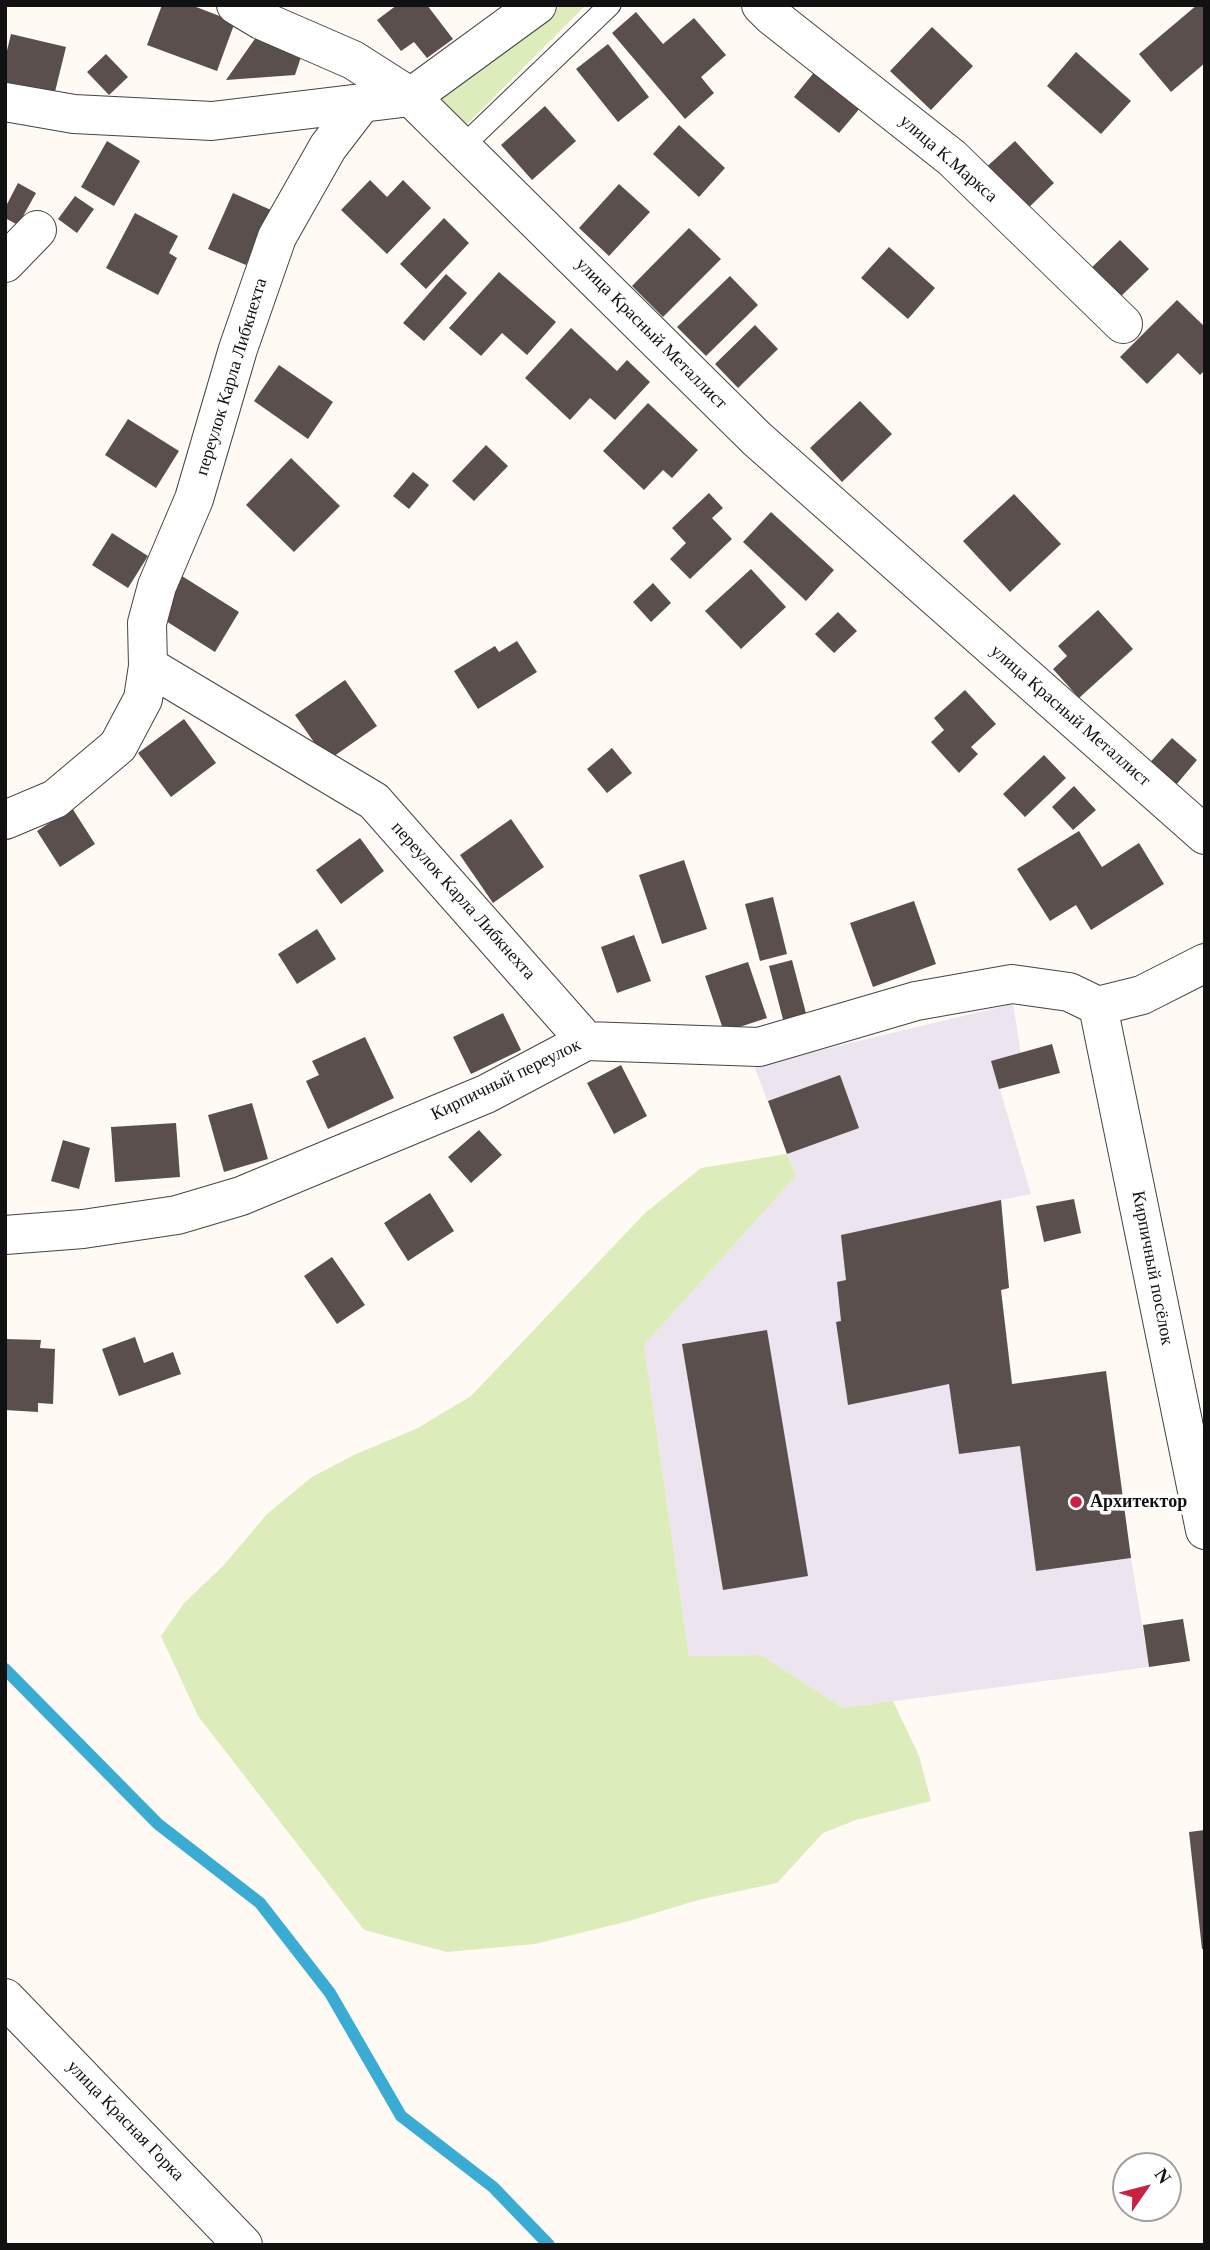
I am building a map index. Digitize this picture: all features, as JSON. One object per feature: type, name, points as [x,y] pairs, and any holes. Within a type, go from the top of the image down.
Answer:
[{"type":"street","name":"улица Красный Металлист","points":[[236,5],[261,20],[353,60],[411,97],[757,439],[1205,835]]},
{"type":"street","points":[[5,102],[74,114],[212,121],[411,97],[537,5]]},
{"type":"street","name":"улица К.Маркса","points":[[761,5],[952,158],[1123,324]]},
{"type":"street","name":"переулок Карла Либкнехта","points":[[5,820],[54,799],[118,746],[143,699],[148,666],[147,623],[157,586],[194,499],[238,349],[277,237],[328,147],[361,104]]},
{"type":"street","points":[[5,263],[37,230]]},
{"type":"street","name":"переулок Карла Либкнехта","points":[[148,666],[374,801],[586,1041]]},
{"type":"street","points":[[1098,1006],[1142,995],[1205,963]]},
{"type":"street","name":"Кирпичный переулок","points":[[5,1235],[83,1229],[177,1215],[242,1196],[486,1094],[586,1041],[759,1047],[916,1001],[1012,984],[1069,992],[1098,1006]]},
{"type":"street","name":"Кирпичный посёлок","points":[[1098,1006],[1205,1530]]},
{"type":"street","name":"улица Красная Горка","points":[[5,1998],[243,2245]]},
{"type":"lane","points":[[462,148],[610,5]]},
{"type":"shaded area","points":[[1013,1004],[1021,1053],[992,1062],[1031,1194],[1001,1200],[1009,1288],[1001,1291],[1036,1570],[1131,1558],[1149,1667],[843,1708],[761,1655],[689,1656],[644,1345],[796,1176],[754,1066]]},
{"type":"green space","points":[[562,5],[586,5],[465,126],[439,99]]},
{"type":"green space","points":[[787,1154],[796,1176],[644,1345],[689,1656],[761,1655],[843,1708],[893,1701],[919,1756],[931,1801],[856,1820],[823,1833],[777,1883],[698,1900],[629,1921],[535,1944],[447,1952],[364,1930],[198,1716],[161,1636],[184,1603],[223,1566],[267,1514],[312,1477],[356,1454],[416,1429],[471,1396],[645,1213],[701,1168]]},
{"type":"building","points":[[162,5],[191,5],[235,22],[217,71],[147,45]]},
{"type":"building","points":[[397,5],[427,5],[453,39],[427,58],[414,42],[401,51],[377,20]]},
{"type":"building","points":[[1197,5],[1205,5],[1205,63],[1171,92],[1139,54]]},
{"type":"building","points":[[636,12],[663,44],[694,18],[726,55],[701,77],[714,93],[685,119],[612,33]]},
{"type":"building","points":[[932,27],[973,66],[931,110],[890,71]]},
{"type":"building","points":[[259,33],[304,48],[295,75],[226,80]]},
{"type":"building","points":[[11,34],[66,47],[53,100],[5,88],[5,59]]},
{"type":"building","points":[[608,44],[649,97],[618,122],[576,69]]},
{"type":"building","points":[[1076,52],[1131,101],[1101,134],[1047,86]]},
{"type":"building","points":[[106,54],[128,77],[109,95],[87,72]]},
{"type":"building","points":[[816,70],[861,107],[839,133],[794,97]]},
{"type":"building","points":[[545,106],[576,141],[532,180],[501,145]]},
{"type":"building","points":[[679,125],[725,168],[699,197],[653,154]]},
{"type":"building","points":[[107,141],[140,161],[114,206],[81,187]]},
{"type":"building","points":[[1015,141],[1054,183],[1022,214],[982,171]]},
{"type":"building","points":[[370,180],[387,197],[403,180],[431,208],[387,254],[341,210]]},
{"type":"building","points":[[18,183],[36,193],[18,225],[5,218],[5,208]]},
{"type":"building","points":[[619,184],[650,212],[609,256],[579,228]]},
{"type":"building","points":[[233,193],[271,210],[246,265],[208,249]]},
{"type":"building","points":[[75,196],[94,209],[77,233],[58,219]]},
{"type":"building","points":[[135,213],[178,236],[169,253],[177,258],[158,295],[106,268]]},
{"type":"building","points":[[444,218],[469,243],[426,289],[400,264]]},
{"type":"building","points":[[689,228],[721,259],[663,317],[632,286]]},
{"type":"building","points":[[1120,240],[1149,269],[1114,303],[1085,274]]},
{"type":"building","points":[[889,247],[935,288],[908,319],[861,278]]},
{"type":"building","points":[[499,272],[556,322],[527,355],[502,333],[481,356],[449,328]]},
{"type":"building","points":[[446,274],[467,293],[424,341],[403,323]]},
{"type":"building","points":[[730,276],[758,305],[706,356],[677,327]]},
{"type":"building","points":[[1177,300],[1205,327],[1205,370],[1200,375],[1178,353],[1147,384],[1120,357]]},
{"type":"building","points":[[755,325],[778,349],[738,388],[715,364]]},
{"type":"building","points":[[571,328],[617,371],[627,360],[650,382],[615,420],[590,398],[570,420],[525,378]]},
{"type":"building","points":[[279,365],[333,402],[308,439],[254,401]]},
{"type":"building","points":[[860,401],[892,434],[842,482],[810,448]]},
{"type":"building","points":[[648,403],[698,450],[672,478],[663,470],[644,490],[603,451]]},
{"type":"building","points":[[128,419],[179,451],[156,488],[105,455]]},
{"type":"building","points":[[486,445],[508,466],[474,501],[452,481]]},
{"type":"building","points":[[291,458],[340,506],[294,552],[246,505]]},
{"type":"building","points":[[413,472],[429,485],[409,509],[393,496]]},
{"type":"building","points":[[709,493],[723,508],[712,518],[732,539],[690,579],[670,559],[686,543],[672,528]]},
{"type":"building","points":[[1014,494],[1061,544],[1010,592],[963,541]]},
{"type":"building","points":[[771,512],[834,570],[806,601],[743,542]]},
{"type":"building","points":[[112,533],[148,556],[128,588],[92,565]]},
{"type":"building","points":[[751,569],[786,607],[741,649],[705,611]]},
{"type":"building","points":[[182,576],[239,612],[215,652],[158,616]]},
{"type":"building","points":[[653,583],[671,603],[651,622],[633,602]]},
{"type":"building","points":[[1098,610],[1133,649],[1079,698],[1053,669],[1067,656],[1058,646]]},
{"type":"building","points":[[838,612],[857,631],[834,653],[815,634]]},
{"type":"building","points":[[517,641],[537,672],[478,709],[454,671],[495,646],[499,652]]},
{"type":"building","points":[[345,680],[377,726],[327,761],[295,715]]},
{"type":"building","points":[[965,690],[996,724],[971,747],[978,754],[959,773],[931,742],[944,730],[934,718]]},
{"type":"building","points":[[184,719],[216,763],[171,797],[138,753]]},
{"type":"building","points":[[1172,738],[1197,760],[1171,791],[1145,768]]},
{"type":"building","points":[[612,748],[632,773],[607,793],[587,769]]},
{"type":"building","points":[[1044,755],[1066,778],[1025,817],[1003,794]]},
{"type":"building","points":[[1074,786],[1096,810],[1073,830],[1052,807]]},
{"type":"building","points":[[72,808],[95,844],[60,867],[37,831]]},
{"type":"building","points":[[511,819],[544,867],[493,903],[460,855]]},
{"type":"building","points":[[1079,831],[1102,867],[1139,843],[1164,884],[1091,930],[1076,905],[1050,921],[1017,869]]},
{"type":"building","points":[[360,838],[384,871],[341,904],[316,870]]},
{"type":"building","points":[[684,860],[707,929],[662,944],[639,875]]},
{"type":"building","points":[[773,897],[787,954],[760,961],[745,904]]},
{"type":"building","points":[[914,901],[936,964],[873,987],[850,923]]},
{"type":"building","points":[[317,929],[336,959],[297,984],[278,954]]},
{"type":"building","points":[[634,935],[651,981],[617,993],[601,947]]},
{"type":"building","points":[[792,960],[808,1021],[785,1027],[769,966]]},
{"type":"building","points":[[748,962],[767,1018],[724,1032],[705,976]]},
{"type":"building","points":[[503,1013],[521,1050],[471,1074],[453,1037]]},
{"type":"building","points":[[365,1037],[394,1098],[328,1129],[306,1081],[319,1075],[312,1061]]},
{"type":"building","points":[[1052,1044],[1060,1073],[999,1089],[991,1061]]},
{"type":"building","points":[[621,1065],[647,1116],[614,1134],[587,1083]]},
{"type":"building","points":[[840,1075],[859,1128],[787,1154],[768,1101]]},
{"type":"building","points":[[252,1103],[268,1159],[224,1172],[208,1115]]},
{"type":"building","points":[[176,1123],[180,1177],[115,1182],[111,1127]]},
{"type":"building","points":[[479,1130],[502,1155],[471,1183],[448,1157]]},
{"type":"building","points":[[63,1140],[90,1148],[79,1189],[51,1181]]},
{"type":"building","points":[[430,1193],[454,1231],[408,1261],[384,1223]]},
{"type":"building","points":[[1074,1199],[1081,1233],[1044,1242],[1036,1206]]},
{"type":"building","points":[[1001,1200],[1009,1288],[1001,1290],[1012,1384],[1106,1371],[1131,1558],[1036,1571],[1020,1446],[959,1454],[949,1384],[848,1405],[836,1322],[841,1321],[837,1282],[846,1280],[841,1235]]},
{"type":"building","points":[[332,1257],[365,1305],[337,1324],[304,1276]]},
{"type":"building","points":[[767,1330],[808,1576],[723,1590],[682,1344]]},
{"type":"building","points":[[135,1337],[144,1363],[173,1352],[181,1374],[119,1396],[102,1349]]},
{"type":"building","points":[[5,1339],[41,1340],[40,1348],[55,1349],[53,1404],[38,1403],[38,1412],[5,1410]]},
{"type":"building","points":[[1183,1619],[1190,1661],[1149,1667],[1143,1625]]},
{"type":"building","points":[[1205,1830],[1205,1949],[1202,1949],[1189,1832]]},
{"type":"waterway","points":[[5,1669],[158,1824],[260,1903],[330,1993],[401,2116],[493,2187],[549,2245]]},
{"type":"place","name":"Архитектор","points":[[1076,1502]]}]
